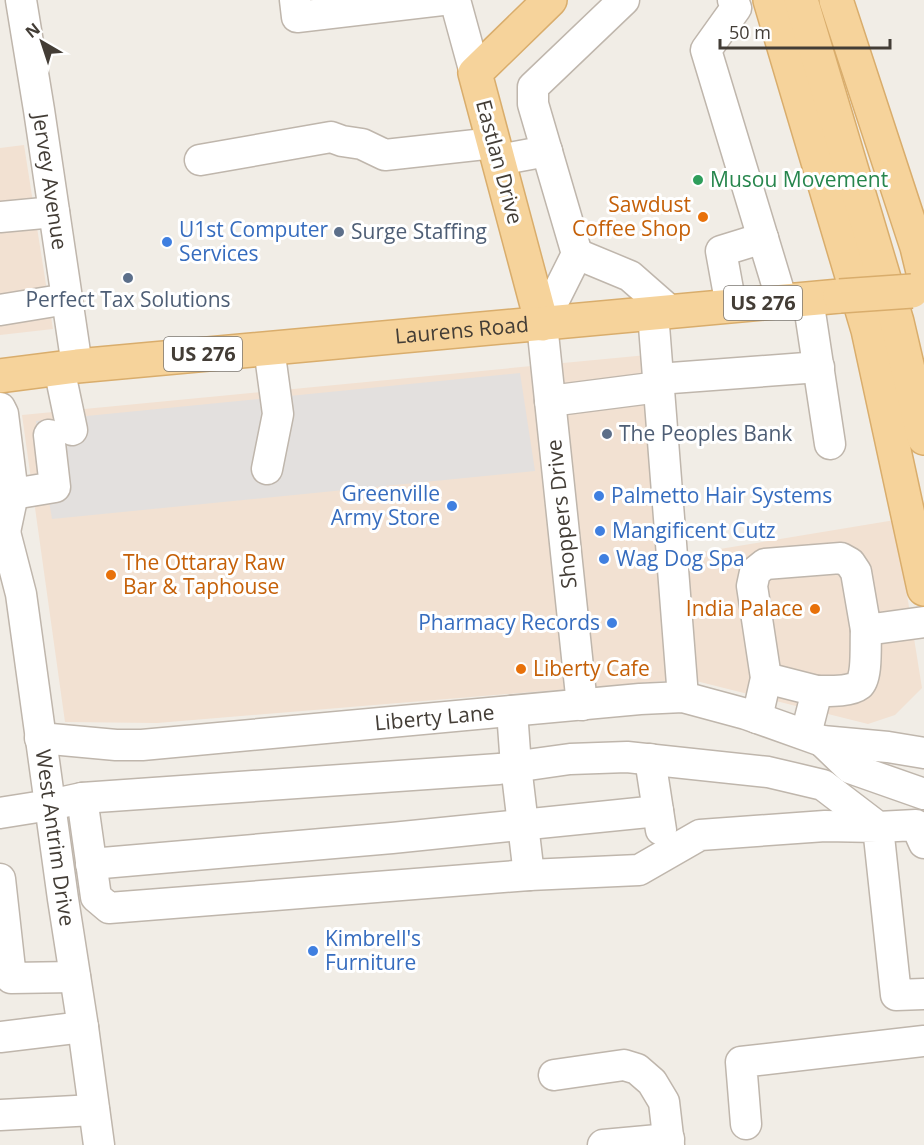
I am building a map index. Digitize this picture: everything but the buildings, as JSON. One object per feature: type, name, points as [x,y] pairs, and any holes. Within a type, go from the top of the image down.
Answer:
[{"type":"main road","points":[[475,73],[549,0]]},
{"type":"main road","points":[[770,0],[882,326],[924,438]]},
{"type":"main road","points":[[801,0],[882,326],[924,589]]},
{"type":"main road","points":[[836,0],[917,247],[920,286]]},
{"type":"main road","name":"Eastlan Drive","points":[[475,73],[542,324]]},
{"type":"main road","name":"Laurens Road","points":[[0,376],[68,367],[810,299],[920,286]]},
{"type":"street","name":"Jervey Avenue","points":[[6,514],[55,487],[68,367],[67,298],[21,0]]},
{"type":"street","points":[[295,0],[297,17],[381,3],[442,0]]},
{"type":"street","name":"Eastlan Drive","points":[[455,0],[475,73]]},
{"type":"street","points":[[542,324],[577,254],[533,104],[533,87],[624,0]]},
{"type":"street","points":[[733,0],[736,9],[706,50],[763,238],[810,299],[830,444]]},
{"type":"street","points":[[200,160],[331,137],[362,144],[385,155],[547,151]]},
{"type":"street","points":[[0,217],[54,212]]},
{"type":"street","points":[[731,306],[721,251],[763,238]]},
{"type":"street","points":[[577,254],[630,276],[662,312],[658,383],[683,697]]},
{"type":"street","points":[[0,310],[67,298]]},
{"type":"street","name":"Shoppers Drive","points":[[542,324],[582,705]]},
{"type":"street","points":[[267,469],[278,414],[269,348]]},
{"type":"street","points":[[550,401],[658,383],[819,367]]},
{"type":"street","name":"West Antrim Drive","points":[[0,408],[3,414],[6,514],[21,594],[99,1145]]},
{"type":"street","points":[[757,718],[766,678],[752,586],[755,572],[765,564],[841,558],[850,563],[856,572],[866,630],[864,676],[859,685],[846,690],[817,691],[766,678]]},
{"type":"street","points":[[866,630],[924,622]]},
{"type":"street","points":[[814,738],[817,691]]},
{"type":"street","name":"Liberty Lane","points":[[40,738],[142,745],[640,699],[683,697],[757,718],[814,738],[924,753]]},
{"type":"street","points":[[512,711],[529,875]]},
{"type":"street","name":"Liberty Lane","points":[[814,738],[850,768],[924,794]]},
{"type":"street","points":[[0,813],[82,798],[487,770],[570,759],[627,757],[768,772],[823,785],[878,827],[896,995],[924,994]]},
{"type":"street","points":[[650,759],[665,855]]},
{"type":"street","points":[[82,798],[96,897],[109,908],[529,875],[639,870],[700,835],[825,826],[916,825],[924,843]]},
{"type":"street","points":[[92,864],[658,811]]},
{"type":"street","points":[[0,879],[11,978],[75,976]]},
{"type":"street","points":[[63,899],[96,897]]},
{"type":"street","points":[[0,1037],[83,1027]]},
{"type":"street","points":[[746,1124],[741,1062],[924,1041]]},
{"type":"street","points":[[554,1075],[624,1065],[636,1069],[652,1082],[664,1102],[669,1142],[603,1145]]},
{"type":"street","points":[[0,1115],[94,1110]]},
{"type":"shaded area","points":[[24,145],[53,329],[0,335],[0,148]]},
{"type":"shaded area","points":[[647,355],[671,557],[895,520],[922,688],[895,715],[868,724],[688,679],[157,723],[65,722],[22,415]]},
{"type":"shaded area","points":[[520,373],[535,471],[52,519],[36,421]]},
{"type":"place","name":"Musou Movement","points":[[698,180]]},
{"type":"place","name":"Sawdust Coffee Shop","points":[[703,217]]},
{"type":"place","name":"Surge Staffing","points":[[339,232]]},
{"type":"place","name":"U1st Computer Services","points":[[167,242]]},
{"type":"place","name":"Perfect Tax Solutions","points":[[128,278]]},
{"type":"place","name":"The Peoples Bank","points":[[607,434]]},
{"type":"place","name":"Palmetto Hair Systems","points":[[599,496]]},
{"type":"place","name":"Greenville Army Store","points":[[452,506]]},
{"type":"place","name":"Mangificent Cutz","points":[[600,531]]},
{"type":"place","name":"Wag Dog Spa","points":[[604,559]]},
{"type":"place","name":"The Ottaray Raw Bar & Taphouse","points":[[111,575]]},
{"type":"place","name":"India Palace","points":[[815,609]]},
{"type":"place","name":"Pharmacy Records","points":[[612,623]]},
{"type":"place","name":"Liberty Cafe","points":[[521,669]]},
{"type":"place","name":"Kimbrell's Furniture","points":[[313,951]]}]
